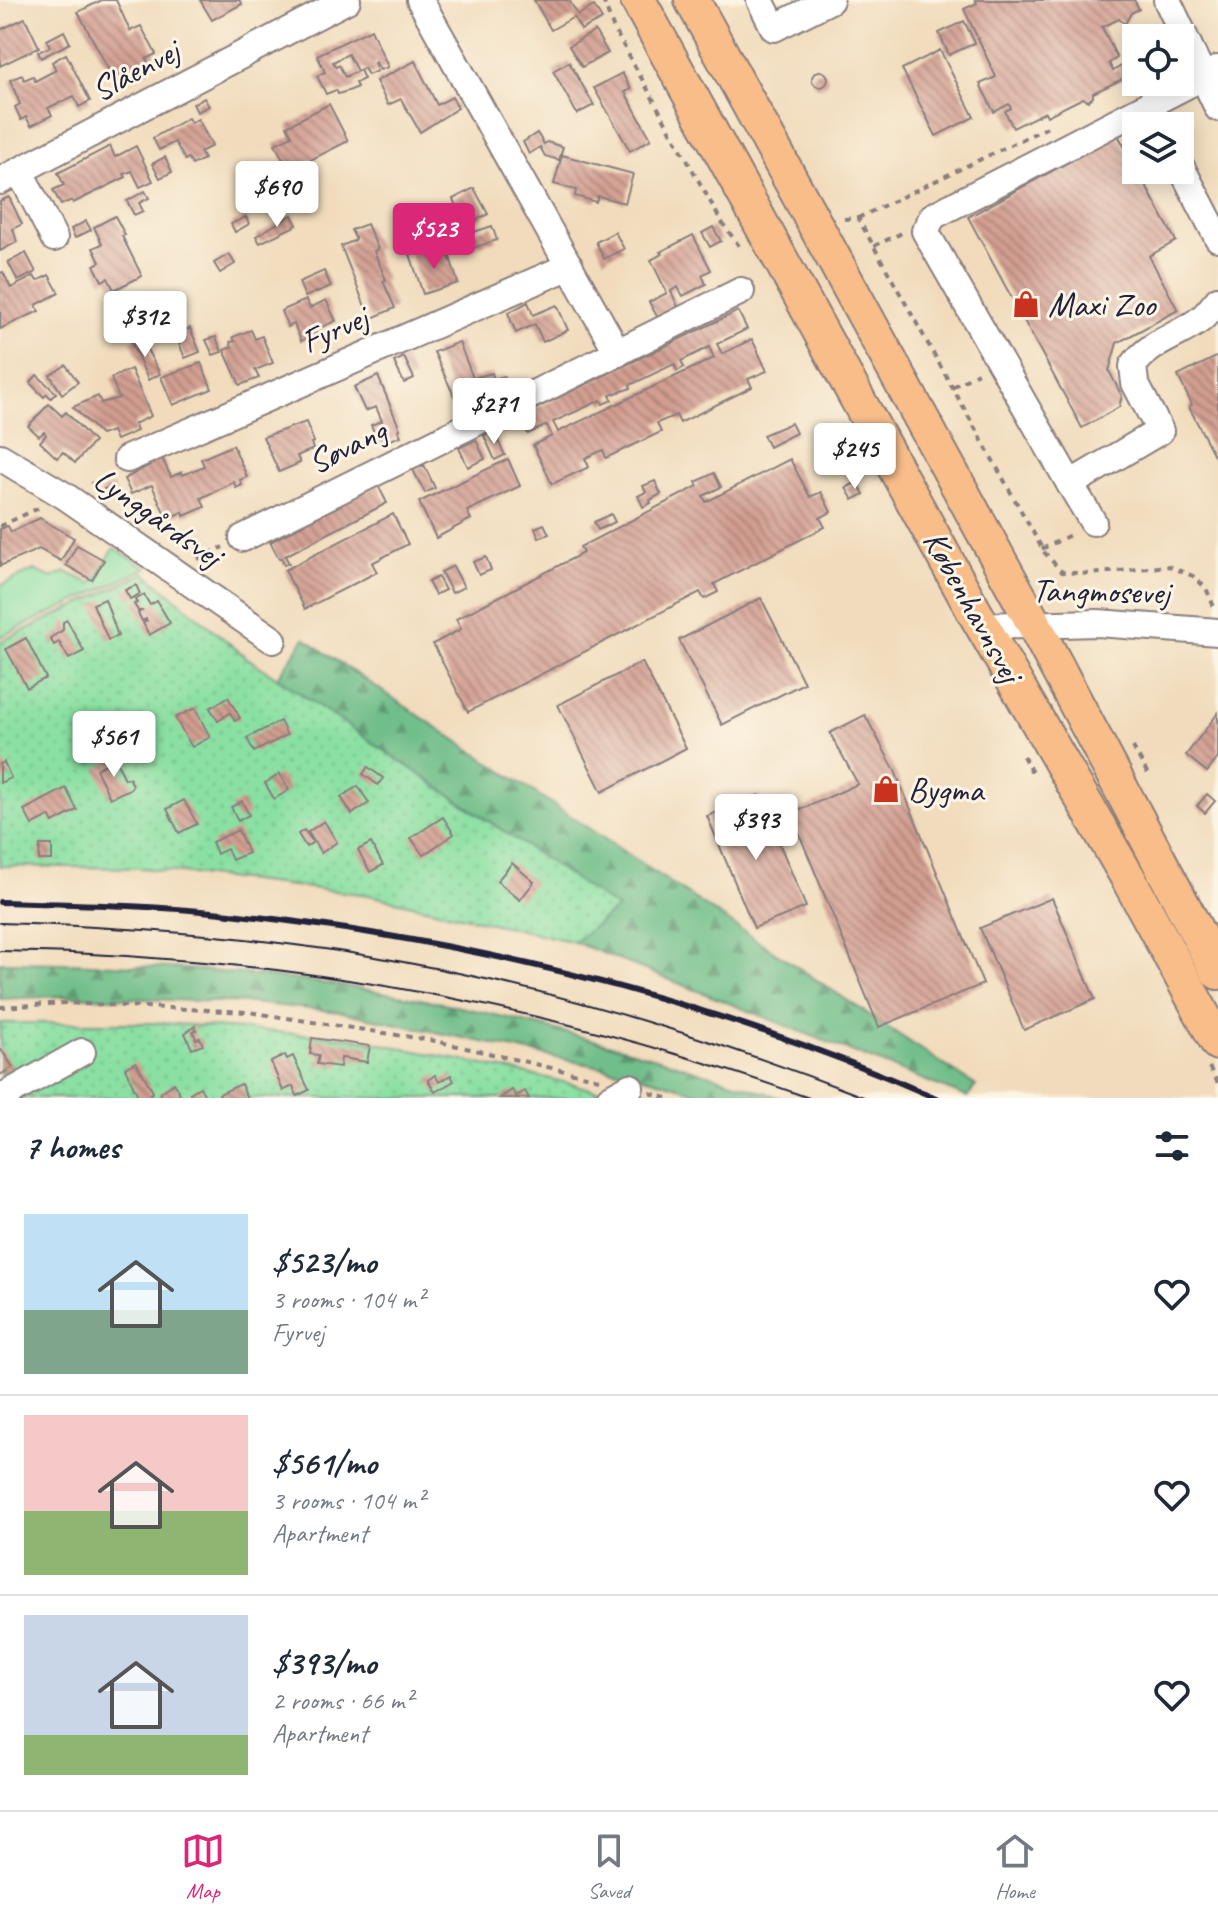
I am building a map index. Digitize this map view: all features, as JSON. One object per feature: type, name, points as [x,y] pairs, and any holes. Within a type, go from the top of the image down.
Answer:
[{"type":"main road","name":"Københavnsvej","points":[[638,0],[983,626],[1218,1043]]},
{"type":"main road","name":"Københavnsvej","points":[[692,0],[1034,624],[1218,972]]},
{"type":"street","name":"Slåenvej","points":[[10,176],[347,0]]},
{"type":"street","points":[[420,0],[618,353]]},
{"type":"street","points":[[760,0],[774,28],[830,0]]},
{"type":"street","points":[[1167,0],[1210,72],[1218,108]]},
{"type":"street","points":[[1158,112],[1210,72]]},
{"type":"street","points":[[1093,522],[925,231],[933,216],[1122,130]]},
{"type":"street","points":[[10,176],[54,238]]},
{"type":"street","points":[[1190,184],[1218,238]]},
{"type":"street","name":"Fyrvej","points":[[127,459],[570,266]]},
{"type":"street","name":"Søvang","points":[[243,538],[741,291]]},
{"type":"street","points":[[1070,484],[1160,431],[1135,383],[1133,366],[1141,354],[1155,344],[1201,319],[1218,300]]},
{"type":"street","name":"Lynggårdsvej","points":[[0,457],[65,496],[273,640]]},
{"type":"street","name":"Tangmosevej","points":[[983,626],[1098,623],[1218,632]]},
{"type":"street","points":[[0,1098],[82,1052]]},
{"type":"path","points":[[838,220],[858,218],[1057,123]]},
{"type":"path","points":[[858,218],[1042,549],[1062,572],[1090,574],[1168,566],[1193,576],[1206,588],[1218,616]]},
{"type":"path","points":[[953,387],[998,362]]},
{"type":"path","points":[[0,526],[117,472],[127,459]]},
{"type":"path","points":[[1042,549],[1093,522]]},
{"type":"path","points":[[173,572],[243,538]]},
{"type":"path","points":[[0,1007],[66,1003],[248,1012],[436,1041],[620,1092],[667,1098]]},
{"type":"green space","points":[[114,548],[147,568],[0,637],[0,586],[34,570],[52,578],[66,572],[92,584]]},
{"type":"green space","points":[[145,573],[246,657],[617,908],[574,942],[369,895],[140,868],[0,866],[0,642]]},
{"type":"green space","points":[[305,638],[976,1086],[967,1097],[574,942],[617,908],[277,678]]},
{"type":"green space","points":[[0,962],[222,972],[387,993],[484,1012],[570,1034],[781,1098],[716,1098],[638,1075],[341,1012],[251,1003],[65,996],[0,999]]},
{"type":"green space","points":[[0,1023],[164,1023],[353,1038],[551,1079],[626,1098],[0,1098]]},
{"type":"building","points":[[102,0],[116,0],[130,31],[141,26],[156,54],[146,59],[151,69],[118,87],[78,12]]},
{"type":"building","points":[[200,0],[239,0],[242,4],[212,20]]},
{"type":"building","points":[[534,0],[569,0],[578,15],[594,6],[602,19],[581,30],[574,17],[551,30]]},
{"type":"building","points":[[975,0],[1134,0],[1139,9],[1131,13],[1125,24],[1119,19],[1102,27],[1117,58],[1109,63],[1113,71],[1122,66],[1122,79],[1093,93],[1088,101],[1083,98],[1013,128],[1005,111],[1011,108],[1009,104],[994,112],[980,84],[996,77],[964,9],[977,3]]},
{"type":"building","points":[[25,18],[39,47],[0,66],[0,30]]},
{"type":"building","points":[[964,21],[975,43],[949,55],[939,33]]},
{"type":"building","points":[[371,29],[388,67],[380,70],[376,62],[377,71],[368,75],[364,68],[357,71],[348,54],[333,62],[336,67],[339,65],[345,77],[360,70],[364,79],[355,83],[357,87],[351,90],[326,94],[317,76],[325,72],[317,55]]},
{"type":"building","points":[[64,31],[70,43],[41,58],[38,52],[50,47],[47,40]]},
{"type":"building","points":[[595,31],[608,53],[582,67],[569,46]]},
{"type":"building","points":[[940,50],[974,117],[936,136],[902,69]]},
{"type":"building","points":[[66,54],[90,101],[79,107],[74,96],[48,108],[52,115],[31,126],[26,117],[21,120],[15,107],[20,104],[10,80],[22,75],[24,80],[33,76],[35,81],[56,70],[52,62]]},
{"type":"building","points":[[415,61],[437,105],[452,97],[458,108],[420,132],[401,99],[388,105],[376,81]]},
{"type":"building","points":[[569,62],[594,105],[577,114],[553,71]]},
{"type":"building","points":[[817,71],[823,71],[828,79],[826,85],[817,87],[812,82],[812,76]]},
{"type":"building","points":[[622,73],[631,89],[625,92],[651,139],[630,151],[594,88]]},
{"type":"building","points":[[204,98],[209,106],[197,112],[193,104]]},
{"type":"building","points":[[329,104],[348,141],[289,171],[275,144],[292,136],[287,126]]},
{"type":"building","points":[[188,118],[191,123],[198,119],[212,146],[200,152],[204,159],[192,165],[188,158],[185,160],[175,142],[159,150],[153,138]]},
{"type":"building","points":[[537,133],[544,144],[547,142],[563,147],[559,160],[545,156],[540,147],[529,154],[523,142]]},
{"type":"building","points":[[1118,135],[1122,142],[1122,184],[1145,184],[1176,241],[1149,256],[1178,310],[1117,343],[1109,371],[1122,396],[1119,407],[1082,428],[968,217]]},
{"type":"building","points":[[110,146],[115,157],[136,146],[153,181],[140,187],[132,171],[124,174],[126,177],[73,203],[72,200],[61,205],[53,190],[64,185],[58,173]]},
{"type":"building","points":[[562,155],[633,174],[625,203],[598,196],[596,202],[575,196],[576,190],[554,184]]},
{"type":"building","points":[[165,157],[172,172],[160,178],[152,164]]},
{"type":"building","points":[[246,170],[257,189],[248,193],[238,175]]},
{"type":"building","points":[[474,188],[488,214],[465,226],[453,199]]},
{"type":"building","points":[[145,191],[149,198],[139,203],[143,211],[134,215],[127,201]]},
{"type":"building","points":[[298,194],[302,201],[289,208],[286,201]]},
{"type":"building","points":[[9,197],[22,224],[13,229],[17,242],[0,251],[0,201]]},
{"type":"building","points":[[292,215],[297,225],[260,243],[256,236]]},
{"type":"building","points":[[115,216],[142,276],[114,290],[108,278],[102,281],[94,265],[100,262],[93,248],[102,244],[94,227]]},
{"type":"building","points":[[246,217],[249,224],[235,232],[231,224]]},
{"type":"building","points":[[86,221],[91,230],[75,238],[71,229]]},
{"type":"building","points":[[367,224],[378,249],[374,251],[386,280],[383,281],[395,308],[370,319],[341,246],[356,240],[351,230]]},
{"type":"building","points":[[492,226],[497,240],[467,250],[462,236]]},
{"type":"building","points":[[713,227],[721,241],[710,247],[702,233]]},
{"type":"building","points":[[615,232],[624,249],[604,259],[596,242]]},
{"type":"building","points":[[693,235],[711,270],[702,275],[706,284],[683,296],[678,287],[671,291],[679,309],[659,320],[649,302],[667,293],[651,260]]},
{"type":"building","points":[[427,249],[429,257],[448,251],[458,283],[423,294],[410,254]]},
{"type":"building","points":[[26,253],[36,272],[18,281],[8,262]]},
{"type":"building","points":[[229,254],[235,264],[220,273],[214,263]]},
{"type":"building","points":[[324,271],[331,286],[305,297],[299,282]]},
{"type":"building","points":[[3,272],[11,288],[34,276],[37,281],[49,275],[59,293],[36,305],[39,311],[0,329],[0,273]]},
{"type":"building","points":[[306,300],[310,308],[326,300],[336,321],[301,341],[294,324],[288,327],[281,311]]},
{"type":"building","points":[[528,302],[533,315],[557,305],[568,330],[543,342],[535,324],[516,333],[508,313]]},
{"type":"building","points":[[738,311],[747,329],[717,344],[722,354],[752,339],[767,371],[748,379],[752,387],[680,423],[676,415],[657,423],[661,432],[606,458],[603,450],[585,458],[589,467],[552,484],[533,445],[552,436],[547,425],[528,434],[520,416]],"holes":[[[709,347],[714,358],[558,432],[553,422],[601,400],[603,404],[612,400],[610,395],[631,388],[630,385],[674,364],[677,371],[684,367],[681,361]]]},
{"type":"building","points":[[190,328],[200,352],[185,358],[175,334]]},
{"type":"building","points":[[251,330],[255,339],[262,336],[273,363],[255,370],[259,378],[240,385],[224,350],[232,347],[230,342],[235,341],[233,337]]},
{"type":"building","points":[[140,336],[160,374],[148,380],[131,341]]},
{"type":"building","points":[[216,337],[222,352],[213,355],[206,340]]},
{"type":"building","points":[[459,342],[473,378],[492,373],[494,380],[504,376],[511,390],[478,404],[468,387],[465,389],[471,402],[459,407],[434,352]]},
{"type":"building","points":[[1218,356],[1218,463],[1189,407],[1192,405],[1178,376]]},
{"type":"building","points":[[404,357],[414,378],[404,383],[394,362]]},
{"type":"building","points":[[201,363],[212,389],[173,405],[161,377]]},
{"type":"building","points":[[66,365],[78,382],[62,394],[50,375]]},
{"type":"building","points":[[131,369],[151,416],[134,424],[137,431],[116,440],[112,431],[101,435],[73,407],[98,396],[101,403],[119,398],[111,378]]},
{"type":"building","points":[[37,375],[56,393],[51,398],[47,394],[44,397],[30,383]]},
{"type":"building","points":[[378,376],[400,429],[401,436],[388,441],[386,435],[377,439],[371,425],[382,421],[376,407],[365,411],[354,387]]},
{"type":"building","points":[[49,404],[62,416],[66,412],[94,442],[75,463],[63,452],[57,458],[40,442],[46,435],[44,432],[39,436],[28,426]]},
{"type":"building","points":[[306,422],[314,442],[311,443],[313,449],[297,456],[300,463],[279,472],[263,437]]},
{"type":"building","points":[[791,423],[796,433],[769,447],[763,435]]},
{"type":"building","points":[[493,431],[505,455],[495,460],[484,436]]},
{"type":"building","points":[[476,440],[485,459],[468,467],[459,448]]},
{"type":"building","points":[[233,445],[247,477],[240,480],[242,485],[236,488],[234,482],[201,498],[205,507],[184,516],[183,512],[167,519],[152,485],[131,494],[124,479],[162,458],[171,477],[182,472],[183,475],[204,466],[201,459]]},
{"type":"building","points":[[508,459],[520,486],[467,511],[471,519],[436,538],[419,502]]},
{"type":"building","points":[[790,459],[810,497],[821,492],[831,512],[820,518],[825,527],[714,584],[718,592],[704,599],[700,592],[468,712],[433,644],[461,629],[456,619],[583,553],[580,547],[698,486],[696,482],[714,473],[721,487],[703,496],[706,502]]},
{"type":"building","points":[[424,465],[435,488],[425,493],[413,470]]},
{"type":"building","points":[[655,481],[661,494],[643,507],[638,496],[646,492],[643,486]]},
{"type":"building","points":[[857,482],[864,494],[853,500],[846,488]]},
{"type":"building","points":[[113,485],[117,495],[105,501],[100,491]]},
{"type":"building","points":[[378,485],[387,503],[285,556],[289,563],[284,565],[279,559],[270,542]]},
{"type":"building","points":[[393,514],[408,544],[372,563],[377,572],[305,609],[285,570]]},
{"type":"building","points":[[611,514],[615,522],[598,530],[594,522]]},
{"type":"building","points":[[40,518],[74,538],[61,561],[39,549],[0,566],[0,529],[8,526],[11,532]]},
{"type":"building","points":[[544,524],[549,534],[539,538],[535,528]]},
{"type":"building","points":[[77,545],[104,560],[92,580],[66,565]]},
{"type":"building","points":[[486,557],[491,570],[479,575],[473,562]]},
{"type":"building","points":[[453,566],[464,587],[452,593],[441,572]]},
{"type":"building","points":[[438,577],[445,590],[435,595],[428,582]]},
{"type":"building","points":[[136,585],[140,594],[130,599],[125,590]]},
{"type":"building","points":[[144,595],[150,605],[157,601],[170,623],[149,635],[143,623],[147,621],[142,621],[138,613],[141,611],[134,604]]},
{"type":"building","points":[[761,598],[804,683],[722,725],[679,640]]},
{"type":"building","points":[[105,599],[118,636],[108,640],[93,604]]},
{"type":"building","points":[[67,620],[84,651],[69,659],[59,642],[54,645],[50,638],[63,630],[63,622]]},
{"type":"building","points":[[26,638],[46,678],[27,688],[6,649]]},
{"type":"building","points":[[642,662],[686,748],[602,792],[558,705]]},
{"type":"building","points":[[228,697],[240,718],[235,721],[230,713],[218,721],[210,708]]},
{"type":"building","points":[[195,708],[210,737],[192,747],[175,718]]},
{"type":"building","points":[[1218,713],[1218,758],[1207,772],[1186,755]]},
{"type":"building","points":[[865,715],[895,771],[983,984],[879,1027],[791,814],[858,784],[830,733]]},
{"type":"building","points":[[280,721],[287,735],[254,752],[247,738]]},
{"type":"building","points":[[140,734],[146,746],[129,755],[123,743]]},
{"type":"building","points":[[115,759],[125,779],[129,778],[133,785],[110,798],[96,769]]},
{"type":"building","points":[[4,762],[11,778],[0,783],[0,764]]},
{"type":"building","points":[[368,767],[383,778],[378,785],[363,774]]},
{"type":"building","points":[[280,774],[289,790],[274,799],[265,783]]},
{"type":"building","points":[[358,786],[369,803],[352,814],[341,797]]},
{"type":"building","points":[[66,788],[77,810],[53,823],[49,816],[32,825],[24,810]]},
{"type":"building","points":[[1207,794],[1215,801],[1205,813],[1197,806]]},
{"type":"building","points":[[759,795],[806,907],[754,928],[707,816]]},
{"type":"building","points":[[184,800],[197,824],[179,833],[167,809]]},
{"type":"building","points":[[242,801],[249,815],[238,821],[231,807]]},
{"type":"building","points":[[443,817],[454,834],[423,855],[411,838]]},
{"type":"building","points":[[324,821],[337,842],[321,853],[308,832]]},
{"type":"building","points":[[238,830],[248,853],[232,860],[227,849],[217,854],[212,842]]},
{"type":"building","points":[[304,830],[313,842],[306,847],[298,834]]},
{"type":"building","points":[[371,843],[383,865],[370,872],[358,850]]},
{"type":"building","points":[[40,845],[52,845],[52,860],[39,860]]},
{"type":"building","points":[[512,863],[534,882],[520,900],[497,881]]},
{"type":"building","points":[[1052,898],[1095,999],[1024,1030],[980,928]]},
{"type":"building","points":[[195,1026],[196,1039],[200,1038],[203,1045],[192,1049],[185,1033]]},
{"type":"building","points":[[312,1038],[370,1046],[367,1062],[341,1058],[340,1067],[317,1064],[319,1055],[310,1054]]},
{"type":"building","points":[[0,1048],[13,1067],[0,1075]]},
{"type":"building","points":[[285,1055],[287,1059],[293,1056],[309,1090],[297,1096],[293,1086],[283,1091],[271,1062]]},
{"type":"building","points":[[136,1062],[153,1092],[150,1094],[153,1098],[139,1098],[125,1068]]},
{"type":"building","points":[[435,1075],[439,1082],[451,1075],[454,1081],[435,1092],[428,1080]]},
{"type":"building","points":[[174,1083],[182,1098],[163,1098],[160,1093]]},
{"type":"building","points":[[241,1084],[247,1098],[221,1098],[219,1094]]},
{"type":"building","points":[[200,1087],[206,1098],[192,1098],[190,1093]]},
{"type":"building","points":[[512,1090],[516,1096],[525,1091],[529,1098],[500,1098]]},
{"type":"tram line","points":[[0,923],[221,936],[441,969],[514,985],[656,1025],[727,1047],[866,1098]]},
{"type":"tram line","points":[[0,951],[208,962],[411,990],[611,1036],[809,1098]]},
{"type":"railway","points":[[0,902],[144,907],[230,914],[321,925],[501,958],[678,1004],[851,1063],[936,1098]]},
{"type":"place","name":"Maxi Zoo","points":[[1026,304]]},
{"type":"place","name":"Bygma","points":[[886,789]]}]
